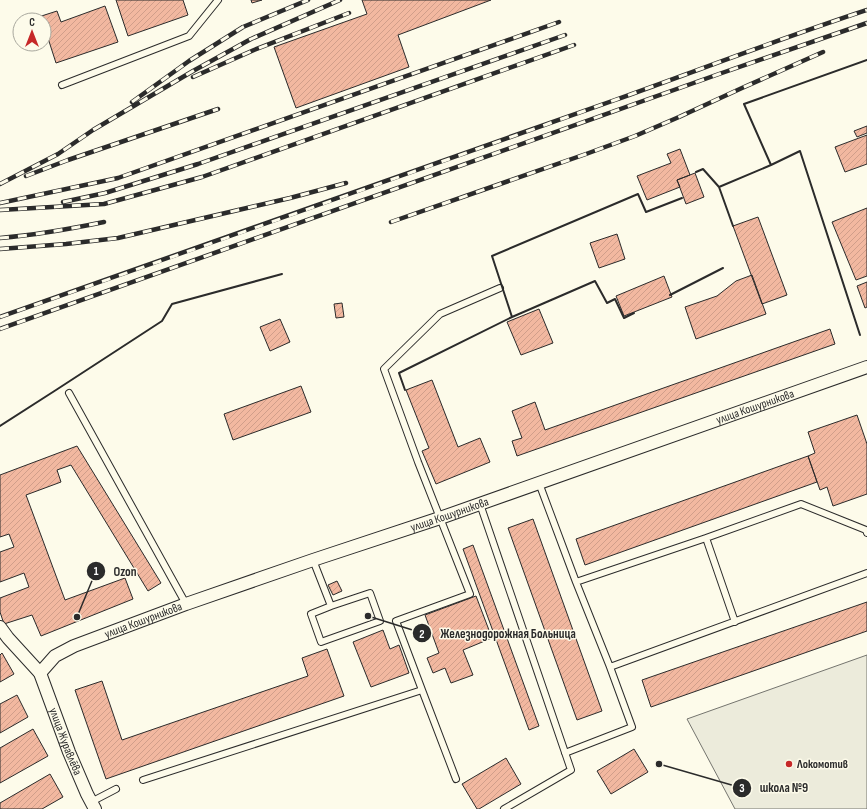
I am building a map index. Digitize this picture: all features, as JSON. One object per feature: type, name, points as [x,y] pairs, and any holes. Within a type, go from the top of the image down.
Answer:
[{"type":"street","name":"улица Кошурникова","points":[[40,673],[54,656],[74,646],[186,604],[538,484],[867,367]]},
{"type":"street","points":[[0,627],[40,673]]},
{"type":"street","name":"улица Журавлёва","points":[[40,673],[69,752],[93,806]]},
{"type":"lane","points":[[62,85],[189,36],[218,0]]},
{"type":"lane","points":[[456,778],[396,621],[470,594],[418,462],[384,369],[440,314],[500,288]]},
{"type":"lane","points":[[69,394],[186,604]]},
{"type":"lane","points":[[538,484],[632,727],[566,753]]},
{"type":"lane","points":[[480,504],[571,770],[504,809]]},
{"type":"lane","points":[[576,582],[801,504],[866,530],[867,533]]},
{"type":"lane","points":[[706,538],[735,622]]},
{"type":"lane","points":[[314,560],[331,606]]},
{"type":"lane","points":[[610,667],[867,573]]},
{"type":"lane","points":[[370,593],[380,621],[321,642],[311,614],[331,606],[370,593]]},
{"type":"lane","points":[[143,780],[422,690]]},
{"type":"lane","points":[[93,806],[116,789]]},
{"type":"shaded area","name":"Локомотив","points":[[867,655],[867,809],[735,809],[687,719]]},
{"type":"building","points":[[116,0],[183,0],[188,15],[128,36]]},
{"type":"building","points":[[251,0],[262,0],[252,3]]},
{"type":"building","points":[[362,0],[491,0],[398,35],[409,67],[296,108],[274,47],[367,14]]},
{"type":"building","points":[[105,6],[118,42],[56,63],[52,51],[52,13],[57,11],[61,22]]},
{"type":"building","points":[[867,126],[867,133],[857,137],[854,131]]},
{"type":"building","points":[[867,135],[867,164],[845,172],[835,147]]},
{"type":"building","points":[[680,149],[690,175],[677,180],[680,187],[647,200],[637,176],[671,163],[667,154]]},
{"type":"building","points":[[695,173],[704,197],[686,204],[677,180]]},
{"type":"building","points":[[867,208],[867,276],[856,280],[832,222]]},
{"type":"building","points":[[758,217],[787,295],[762,304],[733,226]]},
{"type":"building","points":[[617,234],[625,259],[599,268],[590,243]]},
{"type":"building","points":[[752,275],[766,314],[696,339],[685,307],[717,296],[736,281]]},
{"type":"building","points":[[664,276],[672,297],[624,316],[616,296]]},
{"type":"building","points":[[867,282],[867,307],[865,308],[857,286]]},
{"type":"building","points":[[342,303],[344,317],[336,318],[334,304]]},
{"type":"building","points":[[539,309],[553,343],[521,355],[507,322]]},
{"type":"building","points":[[280,319],[290,342],[270,351],[260,327]]},
{"type":"building","points":[[830,329],[835,344],[517,456],[512,441],[522,438],[512,411],[535,402],[545,430]]},
{"type":"building","points":[[432,380],[458,447],[480,438],[490,462],[436,484],[422,451],[429,448],[406,390]]},
{"type":"building","points":[[301,386],[311,412],[233,440],[224,414]]},
{"type":"building","points":[[857,415],[867,444],[867,494],[833,506],[827,487],[820,490],[808,456],[815,453],[808,432]]},
{"type":"building","points":[[77,446],[161,583],[148,591],[71,465],[57,470],[61,482],[26,495],[65,600],[125,578],[133,599],[41,636],[32,615],[4,624],[0,612],[0,598],[29,587],[24,573],[0,582],[0,552],[14,547],[9,534],[0,537],[0,475]]},
{"type":"building","points":[[808,456],[817,482],[585,565],[576,539]]},
{"type":"building","points":[[533,519],[602,711],[577,720],[508,528]]},
{"type":"building","points":[[473,545],[539,726],[529,730],[463,549]]},
{"type":"building","points":[[337,581],[342,591],[333,595],[328,585]]},
{"type":"building","points":[[476,596],[492,638],[463,650],[473,675],[451,683],[445,668],[433,673],[427,658],[439,653],[425,615]]},
{"type":"building","points":[[867,602],[867,631],[651,707],[642,680]]},
{"type":"building","points":[[383,630],[390,649],[399,645],[409,673],[371,687],[353,642]]},
{"type":"building","points":[[327,649],[344,696],[106,779],[75,690],[102,681],[122,740],[308,676],[302,658]]},
{"type":"building","points":[[2,653],[14,674],[0,682],[0,655]]},
{"type":"building","points":[[17,695],[28,717],[0,733],[0,704]]},
{"type":"building","points":[[33,729],[48,756],[0,783],[0,748]]},
{"type":"building","points":[[634,749],[648,772],[611,794],[597,771]]},
{"type":"building","points":[[506,758],[521,784],[477,809],[462,784]]},
{"type":"building","points":[[50,774],[63,797],[42,809],[0,809],[0,803]]},
{"type":"railway","points":[[132,102],[189,61],[243,27],[308,0]]},
{"type":"railway","points":[[0,184],[58,154],[93,130],[193,71],[251,39],[340,0]]},
{"type":"railway","points":[[0,317],[867,10]]},
{"type":"railway","points":[[193,77],[254,50],[349,13]]},
{"type":"railway","points":[[0,203],[118,178],[559,22]]},
{"type":"railway","points":[[0,329],[867,23]]},
{"type":"railway","points":[[63,202],[105,193],[198,164],[565,35]]},
{"type":"railway","points":[[0,210],[104,204],[202,177],[574,45]]},
{"type":"railway","points":[[391,222],[635,136],[823,52]]},
{"type":"railway","points":[[26,176],[68,160],[218,109]]},
{"type":"railway","points":[[0,249],[118,238],[290,198],[346,183]]},
{"type":"railway","points":[[0,238],[52,232],[104,222]]},
{"type":"wall","points":[[696,172],[703,169],[719,187],[771,165],[744,104],[867,60]]},
{"type":"wall","points":[[771,165],[800,151],[860,335]]},
{"type":"wall","points":[[719,187],[733,226]]},
{"type":"wall","points":[[405,390],[399,373],[512,317],[492,256],[638,194],[646,212],[682,198]]},
{"type":"wall","points":[[670,295],[723,268]]},
{"type":"wall","points":[[0,426],[162,321],[172,304],[282,274]]},
{"type":"wall","points":[[512,317],[595,281],[607,303],[615,299],[624,318],[634,313]]},
{"type":"place","name":"Железнодорожная Больница","points":[[368,616]]},
{"type":"place","name":"Ozon","points":[[77,617]]},
{"type":"place","name":"школа №9","points":[[659,764]]},
{"type":"place","name":"Локомотив","points":[[789,764]]}]
